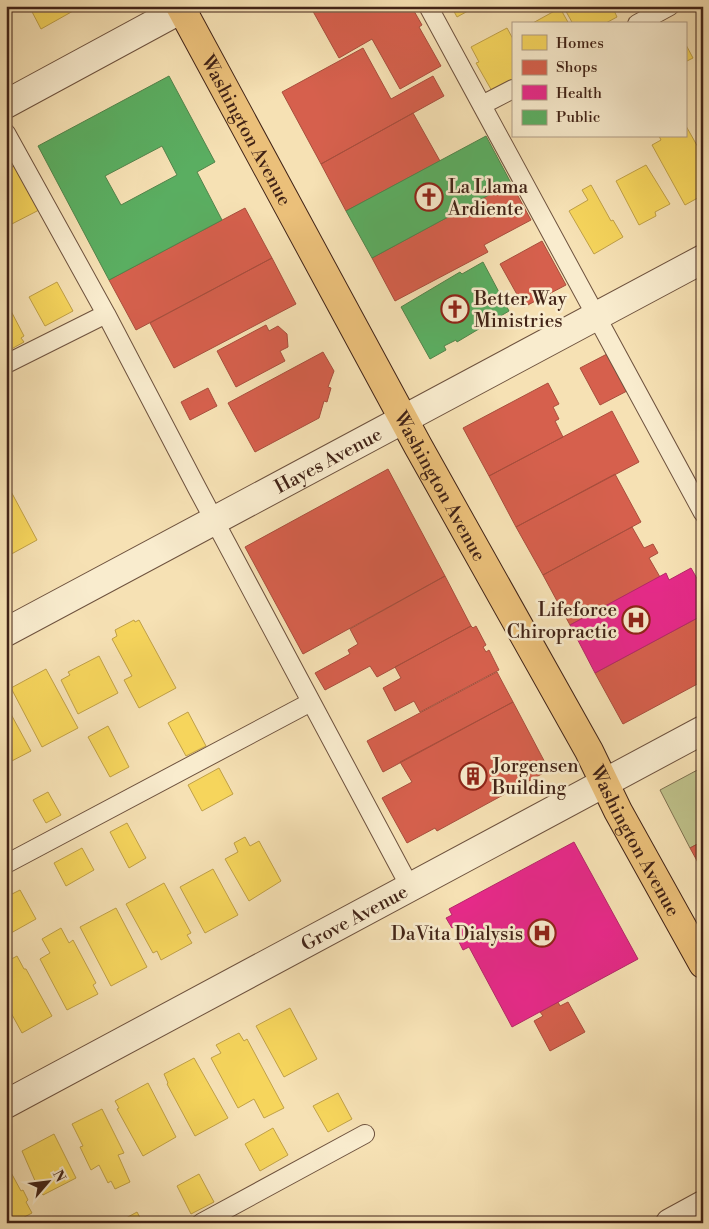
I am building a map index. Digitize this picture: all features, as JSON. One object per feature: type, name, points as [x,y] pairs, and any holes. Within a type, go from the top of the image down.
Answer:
[{"type":"main road","name":"Washington Avenue","points":[[183,7],[403,419],[703,964]]},
{"type":"street","points":[[6,104],[183,7]]},
{"type":"street","name":"Hayes Avenue","points":[[6,632],[703,259]]},
{"type":"street","name":"Grove Avenue","points":[[6,1104],[703,730]]},
{"type":"street","points":[[670,1223],[703,1205]]},
{"type":"lane","points":[[428,6],[596,316],[697,488],[703,513]]},
{"type":"lane","points":[[641,22],[670,6]]},
{"type":"lane","points":[[482,105],[512,90]]},
{"type":"lane","points":[[6,133],[106,314],[410,887]]},
{"type":"lane","points":[[6,364],[106,314]]},
{"type":"lane","points":[[6,864],[311,702]]},
{"type":"lane","points":[[201,1223],[365,1134]]},
{"type":"green space","points":[[703,767],[703,841],[690,848],[660,790]]},
{"type":"building: Homes","points":[[29,6],[82,6],[41,29]]},
{"type":"building: Homes","points":[[451,6],[477,6],[457,17]]},
{"type":"building: Homes","points":[[563,6],[612,6],[617,17],[608,22],[572,22]]},
{"type":"building: Homes","points":[[560,8],[568,22],[535,22]]},
{"type":"building: Homes","points":[[507,28],[512,37],[512,80],[492,91],[476,63],[479,62],[471,47]]},
{"type":"building: Homes","points":[[686,45],[693,58],[686,62]]},
{"type":"building: Homes","points":[[686,126],[703,156],[703,195],[685,205],[652,145],[661,140],[660,138],[686,138]]},
{"type":"building: Homes","points":[[16,165],[39,210],[6,227],[6,170]]},
{"type":"building: Homes","points":[[646,165],[670,204],[655,212],[656,216],[639,225],[616,181]]},
{"type":"building: Homes","points":[[591,185],[611,221],[613,220],[623,237],[594,254],[569,211],[588,200],[582,190]]},
{"type":"building: Homes","points":[[57,282],[73,311],[45,326],[29,297]]},
{"type":"building: Homes","points":[[11,311],[24,336],[21,338],[24,342],[6,352],[6,313]]},
{"type":"building: Homes","points":[[6,485],[37,540],[6,557]]},
{"type":"building: Homes","points":[[134,620],[135,622],[139,620],[176,688],[139,708],[124,680],[132,676],[112,639],[117,636],[115,630]]},
{"type":"building: Homes","points":[[99,656],[118,693],[78,714],[61,680],[70,675],[68,672]]},
{"type":"building: Homes","points":[[46,669],[78,728],[42,747],[11,688]]},
{"type":"building: Homes","points":[[6,705],[31,751],[6,764]]},
{"type":"building: Homes","points":[[188,712],[206,746],[186,756],[168,723]]},
{"type":"building: Homes","points":[[108,726],[129,767],[110,777],[88,737]]},
{"type":"building: Homes","points":[[219,768],[233,794],[202,811],[188,785]]},
{"type":"building: Homes","points":[[48,792],[61,815],[46,823],[33,800]]},
{"type":"building: Homes","points":[[127,823],[146,858],[129,868],[110,832]]},
{"type":"building: Homes","points":[[245,837],[250,846],[259,841],[281,881],[249,901],[225,859],[238,852],[234,843]]},
{"type":"building: Homes","points":[[82,848],[94,870],[66,886],[54,863]]},
{"type":"building: Homes","points":[[213,869],[238,915],[205,933],[180,887]]},
{"type":"building: Homes","points":[[164,883],[191,933],[187,935],[192,943],[161,960],[157,951],[153,953],[126,904]]},
{"type":"building: Homes","points":[[20,890],[36,919],[11,933],[6,924],[6,897]]},
{"type":"building: Homes","points":[[116,908],[147,967],[111,986],[80,927]]},
{"type":"building: Homes","points":[[61,928],[69,943],[73,940],[96,983],[93,985],[98,994],[67,1010],[40,959],[50,953],[42,939]]},
{"type":"building: Homes","points":[[17,956],[52,1016],[22,1033],[10,1011],[8,1012],[6,1009],[6,980],[10,978],[6,973],[6,962]]},
{"type":"building: Homes","points":[[290,1008],[317,1059],[284,1077],[256,1026]]},
{"type":"building: Homes","points":[[239,1033],[244,1041],[247,1039],[284,1108],[264,1118],[254,1099],[238,1108],[211,1058],[221,1053],[216,1045]]},
{"type":"building: Homes","points":[[194,1058],[228,1118],[195,1136],[167,1084],[164,1074]]},
{"type":"building: Homes","points":[[148,1083],[176,1137],[143,1156],[117,1109],[119,1108],[115,1101]]},
{"type":"building: Homes","points":[[338,1093],[352,1119],[328,1132],[313,1106]]},
{"type":"building: Homes","points":[[102,1109],[124,1153],[118,1155],[130,1182],[115,1189],[111,1181],[108,1183],[99,1165],[91,1170],[80,1147],[83,1146],[72,1124]]},
{"type":"building: Homes","points":[[273,1128],[288,1155],[260,1171],[245,1144]]},
{"type":"building: Homes","points":[[54,1134],[76,1178],[43,1195],[22,1151]]},
{"type":"building: Homes","points":[[8,1167],[21,1191],[23,1190],[28,1200],[26,1202],[32,1213],[13,1223],[6,1223],[6,1168]]},
{"type":"building: Homes","points":[[199,1174],[214,1202],[191,1214],[177,1186]]},
{"type":"building: Homes","points":[[137,1212],[143,1223],[117,1223]]},
{"type":"building: Shops","points":[[310,6],[414,6],[416,10],[414,11],[422,25],[419,27],[441,66],[400,89],[372,39],[339,58]]},
{"type":"building: Shops","points":[[363,48],[391,99],[433,76],[444,96],[321,164],[282,92]]},
{"type":"building: Shops","points":[[413,113],[440,161],[346,211],[321,164]]},
{"type":"building: Shops","points":[[511,183],[531,220],[484,245],[488,252],[395,301],[372,258]]},
{"type":"building: Shops","points":[[245,208],[272,258],[136,330],[109,280]]},
{"type":"building: Shops","points":[[542,241],[566,285],[524,307],[500,264]]},
{"type":"building: Shops","points":[[272,258],[296,304],[174,368],[150,323]]},
{"type":"building: Shops","points":[[266,325],[269,331],[278,326],[287,334],[288,347],[280,351],[285,361],[236,387],[217,351]]},
{"type":"building: Shops","points":[[323,352],[334,371],[328,387],[331,388],[327,402],[324,401],[319,418],[255,452],[228,403]]},
{"type":"building: Shops","points":[[607,354],[627,391],[600,405],[580,368]]},
{"type":"building: Shops","points":[[548,383],[559,404],[553,407],[559,419],[555,421],[563,437],[489,476],[463,428]]},
{"type":"building: Shops","points":[[208,388],[217,406],[190,420],[181,402]]},
{"type":"building: Shops","points":[[612,411],[639,462],[516,527],[489,476]]},
{"type":"building: Shops","points":[[388,469],[445,576],[303,654],[245,547]]},
{"type":"building: Shops","points":[[615,474],[641,522],[543,575],[516,527]]},
{"type":"building: Shops","points":[[632,527],[644,548],[653,544],[658,553],[649,558],[660,577],[570,625],[543,575]]},
{"type":"building: Shops","points":[[445,576],[471,626],[377,677],[370,666],[325,690],[315,673],[350,654],[348,650],[358,644],[350,629]]},
{"type":"building: Shops","points":[[703,615],[703,681],[623,724],[595,673]]},
{"type":"building: Shops","points":[[471,626],[473,628],[476,626],[486,645],[483,647],[486,652],[489,650],[499,670],[420,712],[414,701],[395,711],[383,688],[401,678],[395,667]]},
{"type":"building: Shops","points":[[497,672],[513,702],[383,772],[367,741]]},
{"type":"building: Shops","name":"Jorgensen Building","points":[[513,702],[549,770],[437,831],[435,828],[407,843],[382,798],[412,782],[400,762]]},
{"type":"building: Shops","points":[[703,841],[703,867],[701,868],[690,848]]},
{"type":"building: Shops","points":[[558,1002],[560,1006],[568,1002],[585,1032],[550,1051],[534,1021],[543,1016],[540,1012]]},
{"type":"building: Health","name":"Lifeforce Chiropractic","points":[[691,568],[703,589],[703,615],[595,673],[570,625],[666,573],[669,580]]},
{"type":"building: Health","name":"DaVita Dialysis","points":[[574,842],[638,959],[512,1027],[469,947],[463,950],[459,942],[464,939],[457,925],[452,928],[446,918],[452,915],[449,909]]},
{"type":"building: Public","points":[[169,76],[215,162],[197,172],[222,220],[109,280],[38,146]],"holes":[[[162,146],[177,175],[121,205],[105,176]]]},
{"type":"building: Public","name":"La Llama Ardiente","points":[[486,136],[511,183],[372,258],[346,211]]},
{"type":"building: Public","name":"Better Way Ministries","points":[[483,262],[509,311],[457,342],[456,340],[444,346],[446,350],[430,359],[401,307],[460,272],[462,274]]},
{"type":"place","name":"La Llama Ardiente","points":[[429,197]]},
{"type":"place","name":"Better Way Ministries","points":[[455,309]]},
{"type":"place","name":"Lifeforce Chiropractic","points":[[636,620]]},
{"type":"place","name":"Jorgensen Building","points":[[473,776]]},
{"type":"place","name":"DaVita Dialysis","points":[[542,933]]}]
